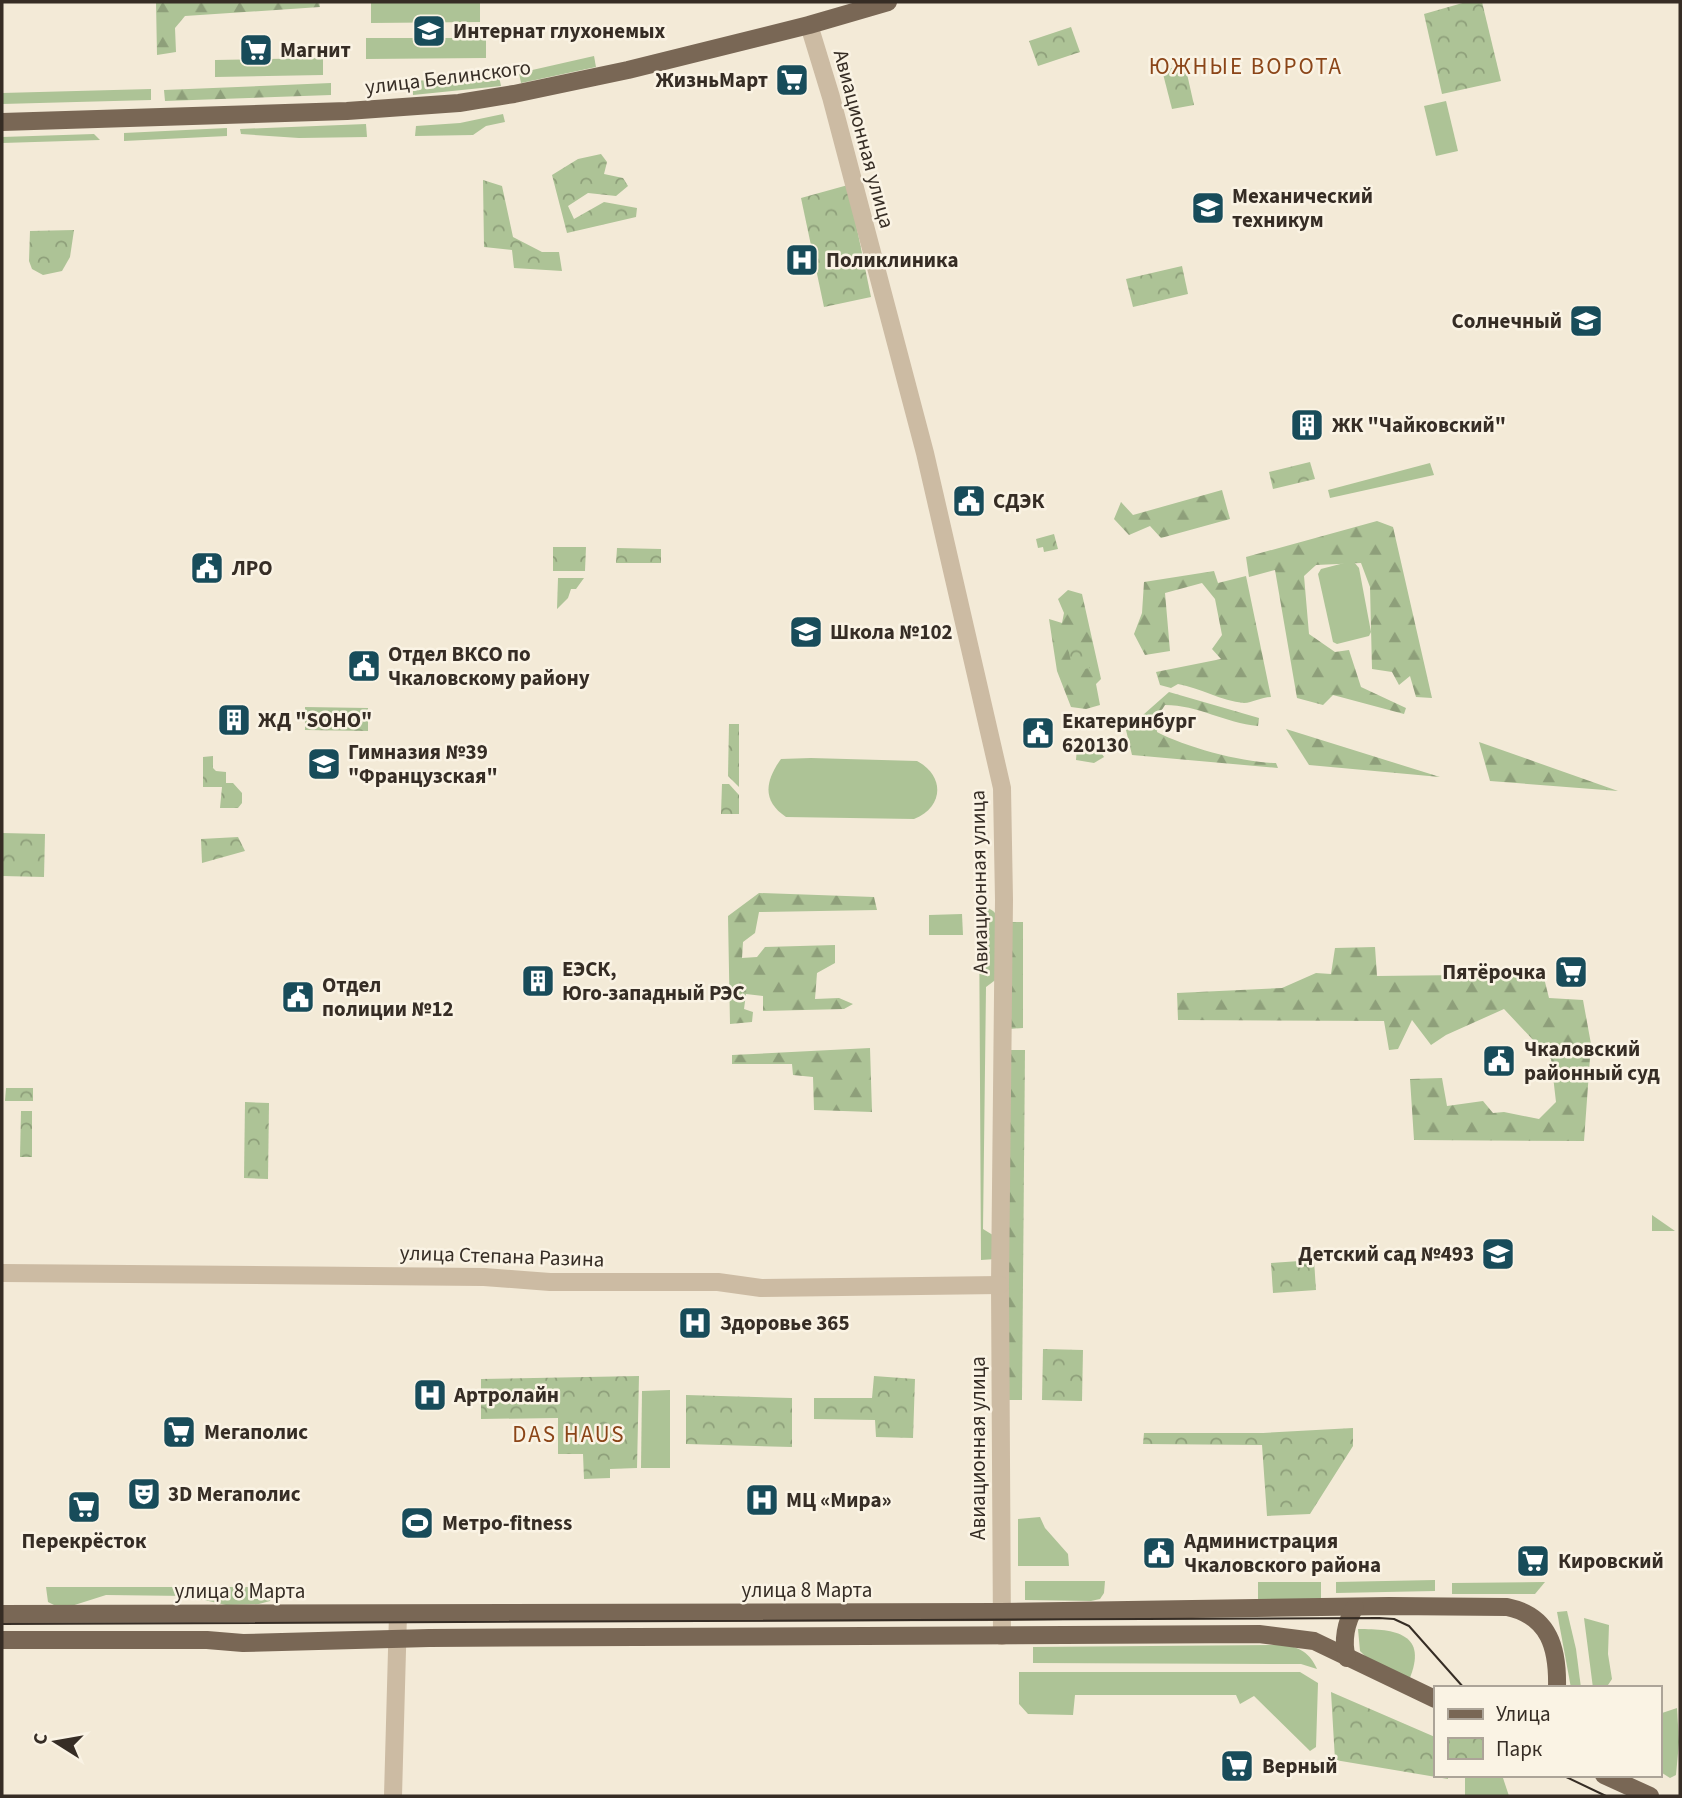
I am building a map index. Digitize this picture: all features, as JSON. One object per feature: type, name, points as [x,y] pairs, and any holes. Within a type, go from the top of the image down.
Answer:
[{"type":"main road","name":"улица Белинского","points":[[2,122],[335,112],[459,103],[628,71],[888,2]]},
{"type":"main road","name":"улица 8 Марта","points":[[2,1614],[1001,1612],[1446,1606],[1516,1609],[1525,1612],[1544,1628],[1552,1643],[1556,1685]]},
{"type":"main road","points":[[1347,1658],[1344,1646],[1346,1631],[1355,1607]]},
{"type":"main road","points":[[2,1640],[207,1640],[243,1643],[1259,1634],[1314,1642],[1434,1699]]},
{"type":"main road","points":[[1613,1779],[1650,1796]]},
{"type":"street","name":"Авиационная улица","points":[[809,25],[834,109],[925,453],[1002,788],[1002,1636]]},
{"type":"street","name":"улица Степана Разина","points":[[2,1273],[484,1277],[550,1282],[718,1282],[761,1288],[1000,1285]]},
{"type":"street","points":[[393,1796],[398,1614]]},
{"type":"green space","points":[[156,2],[319,2],[320,7],[185,16],[175,28],[176,52],[157,55]]},
{"type":"green space","points":[[371,2],[480,2],[480,22],[371,23]]},
{"type":"green space","points":[[1466,2],[1482,2],[1501,81],[1442,94],[1424,14]]},
{"type":"green space","points":[[1071,27],[1080,52],[1038,66],[1029,41]]},
{"type":"green space","points":[[366,38],[486,38],[486,58],[366,59]]},
{"type":"green space","points":[[594,56],[596,67],[521,83],[519,73]]},
{"type":"green space","points":[[323,58],[323,75],[215,77],[215,60]]},
{"type":"green space","points":[[1185,65],[1194,105],[1172,109],[1162,70]]},
{"type":"green space","points":[[499,76],[501,86],[413,95],[413,81]]},
{"type":"green space","points":[[331,83],[331,95],[165,101],[164,90]]},
{"type":"green space","points":[[151,89],[151,100],[2,104],[2,93]]},
{"type":"green space","points":[[1446,101],[1458,151],[1436,156],[1424,106]]},
{"type":"green space","points":[[503,114],[505,122],[486,126],[473,135],[415,136],[416,126],[460,123]]},
{"type":"green space","points":[[366,124],[367,137],[299,138],[241,134],[240,129]]},
{"type":"green space","points":[[227,128],[227,136],[124,141],[124,133]]},
{"type":"green space","points":[[94,134],[100,140],[2,143],[2,137]]},
{"type":"green space","points":[[601,154],[607,162],[604,174],[623,178],[628,186],[616,196],[588,193],[568,206],[574,219],[604,202],[637,208],[636,217],[567,233],[552,175],[578,159]]},
{"type":"green space","points":[[483,180],[502,186],[513,237],[542,252],[559,252],[562,271],[514,268],[512,250],[484,247]]},
{"type":"green space","points":[[848,185],[871,297],[824,307],[801,198]]},
{"type":"green space","points":[[74,230],[70,257],[62,271],[43,275],[32,269],[29,261],[30,231]]},
{"type":"green space","points":[[1182,266],[1188,294],[1133,307],[1126,279]]},
{"type":"green space","points":[[1310,462],[1315,479],[1273,489],[1269,472]]},
{"type":"green space","points":[[1430,463],[1434,475],[1330,498],[1328,490]]},
{"type":"green space","points":[[1222,490],[1230,519],[1161,538],[1150,526],[1129,535],[1114,519],[1121,502],[1133,515]]},
{"type":"green space","points":[[1377,521],[1393,527],[1432,698],[1416,697],[1410,676],[1399,685],[1392,672],[1372,669],[1370,587],[1361,563],[1316,565],[1304,576],[1309,634],[1335,652],[1349,650],[1361,687],[1406,708],[1404,714],[1333,695],[1323,705],[1297,698],[1275,570],[1249,577],[1246,557]]},
{"type":"green space","points":[[1054,534],[1058,549],[1044,552],[1043,547],[1038,548],[1036,539]]},
{"type":"green space","points":[[553,547],[586,547],[585,571],[553,571]]},
{"type":"green space","points":[[617,548],[661,549],[661,563],[616,563]]},
{"type":"green space","points":[[1354,562],[1359,568],[1371,632],[1369,636],[1337,644],[1333,642],[1318,574],[1321,569]]},
{"type":"green space","points":[[1214,571],[1218,583],[1246,576],[1271,697],[1244,703],[1178,684],[1171,688],[1160,685],[1156,672],[1221,659],[1212,649],[1222,635],[1215,599],[1202,583],[1165,593],[1170,651],[1145,655],[1134,634],[1142,613],[1144,582]]},
{"type":"green space","points":[[558,578],[584,578],[576,589],[571,589],[568,598],[557,609]]},
{"type":"green space","points":[[1068,590],[1082,594],[1101,679],[1096,684],[1100,705],[1086,709],[1071,707],[1057,671],[1049,619],[1062,623],[1064,613],[1058,599]]},
{"type":"green space","points":[[1085,644],[1090,668],[1073,671],[1068,648]]},
{"type":"green space","points":[[1169,692],[1259,718],[1258,726],[1189,708],[1165,705],[1158,716],[1157,732],[1215,753],[1276,763],[1278,768],[1132,755],[1126,730]]},
{"type":"green space","points":[[305,707],[368,708],[368,731],[305,730]]},
{"type":"green space","points":[[729,724],[739,724],[739,787],[728,776]]},
{"type":"green space","points":[[1286,729],[1440,777],[1309,765]]},
{"type":"green space","points":[[1479,742],[1618,791],[1490,781]]},
{"type":"green space","points":[[1077,747],[1098,748],[1104,757],[1094,763],[1076,760]]},
{"type":"green space","points":[[213,756],[213,768],[226,772],[226,783],[233,783],[242,793],[242,803],[238,808],[220,808],[222,787],[203,787],[203,757]]},
{"type":"green space","points":[[781,759],[917,761],[933,775],[936,799],[924,814],[914,819],[786,817],[778,811],[770,797],[768,790],[772,775]]},
{"type":"green space","points":[[722,784],[729,784],[739,795],[739,814],[721,814]]},
{"type":"green space","points":[[2,833],[45,834],[44,877],[2,876]]},
{"type":"green space","points":[[238,837],[245,851],[202,863],[201,839]]},
{"type":"green space","points":[[759,893],[874,897],[877,910],[759,912],[755,933],[743,942],[742,958],[757,957],[765,947],[835,945],[835,963],[817,973],[815,999],[839,998],[853,1004],[844,1009],[763,1011],[763,996],[746,994],[744,1009],[753,1012],[752,1022],[730,1024],[728,916]]},
{"type":"green space","points":[[979,907],[988,908],[995,913],[999,935],[998,978],[986,987],[983,1229],[996,1237],[996,1259],[981,1260]]},
{"type":"green space","points":[[962,914],[963,935],[929,935],[929,915]]},
{"type":"green space","points":[[1010,922],[1023,922],[1023,1028],[1009,1029]]},
{"type":"green space","points":[[1375,947],[1377,976],[1543,974],[1549,998],[1583,1000],[1591,1044],[1584,1141],[1414,1140],[1410,1079],[1442,1078],[1447,1106],[1483,1101],[1493,1113],[1504,1112],[1539,1119],[1556,1102],[1551,1059],[1504,1009],[1446,1035],[1431,1045],[1412,1020],[1398,1049],[1389,1050],[1384,1021],[1178,1020],[1177,993],[1282,988],[1316,973],[1331,974],[1335,948]]},
{"type":"green space","points":[[870,1048],[872,1112],[814,1110],[813,1077],[793,1075],[792,1064],[732,1064],[732,1055]]},
{"type":"green space","points":[[1007,1050],[1025,1050],[1022,1400],[1007,1400]]},
{"type":"green space","points":[[6,1088],[33,1088],[33,1101],[5,1101]]},
{"type":"green space","points":[[245,1102],[269,1103],[268,1179],[244,1178]]},
{"type":"green space","points":[[21,1111],[32,1111],[32,1157],[20,1157]]},
{"type":"green space","points":[[1652,1215],[1675,1231],[1652,1231]]},
{"type":"green space","points":[[1314,1260],[1316,1290],[1273,1293],[1271,1263]]},
{"type":"green space","points":[[1043,1349],[1083,1350],[1082,1401],[1042,1400]]},
{"type":"green space","points":[[639,1376],[637,1468],[610,1469],[610,1478],[584,1479],[583,1454],[558,1454],[558,1418],[481,1419],[481,1379]]},
{"type":"green space","points":[[874,1376],[915,1379],[913,1438],[876,1437],[875,1420],[814,1419],[814,1398],[872,1398]]},
{"type":"green space","points":[[670,1390],[670,1468],[641,1468],[642,1391]]},
{"type":"green space","points":[[686,1395],[792,1398],[792,1447],[686,1444]]},
{"type":"green space","points":[[1353,1428],[1353,1446],[1310,1514],[1267,1516],[1262,1445],[1143,1444],[1144,1433],[1263,1433]]},
{"type":"green space","points":[[1040,1517],[1045,1528],[1068,1554],[1069,1566],[1018,1566],[1018,1519]]},
{"type":"green space","points":[[1435,1580],[1435,1591],[1336,1593],[1336,1582]]},
{"type":"green space","points":[[1025,1581],[1105,1581],[1104,1593],[1100,1599],[1091,1601],[1025,1600]]},
{"type":"green space","points":[[1258,1582],[1321,1582],[1321,1599],[1258,1599]]},
{"type":"green space","points":[[1545,1582],[1535,1594],[1452,1594],[1452,1583]]},
{"type":"green space","points":[[46,1587],[275,1587],[270,1601],[259,1604],[226,1605],[187,1596],[106,1595],[62,1609],[48,1602]]},
{"type":"green space","points":[[1567,1611],[1581,1686],[1571,1686],[1557,1612]]},
{"type":"green space","points":[[1584,1618],[1609,1625],[1608,1654],[1612,1679],[1607,1686],[1593,1686]]},
{"type":"green space","points":[[1358,1629],[1396,1633],[1411,1643],[1415,1652],[1409,1680],[1370,1661],[1360,1651]]},
{"type":"green space","points":[[1283,1645],[1304,1652],[1317,1669],[1301,1664],[1033,1663],[1033,1647]]},
{"type":"green space","points":[[1019,1672],[1300,1672],[1318,1683],[1316,1747],[1310,1751],[1254,1696],[1240,1704],[1236,1695],[1075,1695],[1073,1715],[1028,1714],[1019,1704]]},
{"type":"green space","points":[[1331,1692],[1434,1737],[1434,1777],[1335,1760]]},
{"type":"green space","points":[[1677,1708],[1679,1742],[1676,1775],[1670,1778],[1661,1772],[1661,1713]]},
{"type":"green space","points":[[1465,1777],[1503,1777],[1509,1796],[1465,1796]]},
{"type":"tram line","points":[[2,1624],[1379,1618],[1394,1619],[1409,1626],[1462,1686]]},
{"type":"tram line","points":[[1566,1777],[1606,1796]]},
{"type":"place","name":"Интернат глухонемых","points":[[429,31]]},
{"type":"place","name":"Магнит","points":[[256,50]]},
{"type":"place","name":"ЖизньМарт","points":[[792,80]]},
{"type":"place","name":"Механический техникум","points":[[1208,208]]},
{"type":"place","name":"Поликлиника","points":[[802,260]]},
{"type":"place","name":"Солнечный","points":[[1586,321]]},
{"type":"place","name":"ЖК \"Чайковский\"","points":[[1307,425]]},
{"type":"place","name":"СДЭК","points":[[969,501]]},
{"type":"place","name":"ЛРО","points":[[207,568]]},
{"type":"place","name":"Школа №102","points":[[806,632]]},
{"type":"place","name":"Отдел ВКСО по Чкаловскому району","points":[[364,666]]},
{"type":"place","name":"ЖД \"SOHO\"","points":[[234,720]]},
{"type":"place","name":"Екатеринбург 620130","points":[[1038,733]]},
{"type":"place","name":"Гимназия №39 \"Французская\"","points":[[324,764]]},
{"type":"place","name":"Пятёрочка","points":[[1571,972]]},
{"type":"place","name":"ЕЭСК, Юго-западный РЭС","points":[[538,981]]},
{"type":"place","name":"Отдел полиции №12","points":[[298,997]]},
{"type":"place","name":"Чкаловский районный суд","points":[[1499,1061]]},
{"type":"place","name":"Детский сад №493","points":[[1498,1254]]},
{"type":"place","name":"Здоровье 365","points":[[695,1323]]},
{"type":"place","name":"Артролайн","points":[[430,1395]]},
{"type":"place","name":"Мегаполис","points":[[179,1432]]},
{"type":"place","name":"3D Мегаполис","points":[[144,1494]]},
{"type":"place","name":"МЦ «Мира»","points":[[762,1500]]},
{"type":"place","name":"Перекрёсток","points":[[84,1507]]},
{"type":"place","name":"Метро-fitness","points":[[417,1523]]},
{"type":"place","name":"Администрация Чкаловского района","points":[[1159,1553]]},
{"type":"place","name":"Кировский","points":[[1533,1561]]},
{"type":"place","name":"Верный","points":[[1237,1766]]},
{"type":"district","name":"ЮЖНЫЕ ВОРОТА","points":[[1246,66]]},
{"type":"district","name":"DAS HAUS","points":[[569,1434]]}]
